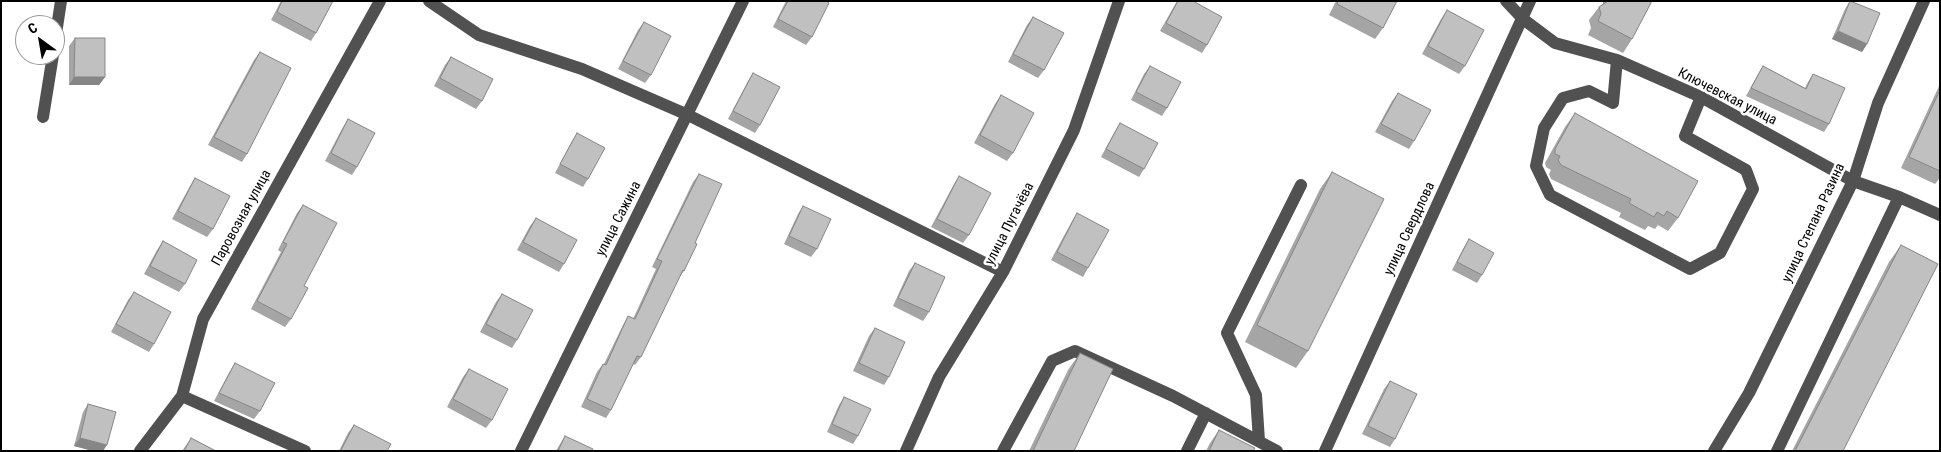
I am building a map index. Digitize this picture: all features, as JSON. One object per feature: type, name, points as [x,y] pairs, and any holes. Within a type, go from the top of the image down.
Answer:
[{"type":"street","points":[[59,15],[61,1]]},
{"type":"street","name":"Паровозная улица","points":[[140,451],[182,396],[203,319],[380,1]]},
{"type":"street","points":[[429,1],[479,35],[582,68],[688,116],[1002,272]]},
{"type":"street","name":"улица Сажина","points":[[521,451],[688,116],[743,1]]},
{"type":"street","name":"улица Пугачёва","points":[[906,451],[939,377],[1002,272],[1074,130],[1119,1]]},
{"type":"street","name":"Ключевская улица","points":[[1506,1],[1523,19],[1555,43],[1617,60],[1701,97],[1852,180],[1899,197],[1940,216]]},
{"type":"street","name":"улица Свердлова","points":[[1325,451],[1530,1]]},
{"type":"street","name":"улица Степана Разина","points":[[1714,451],[1749,393],[1852,180],[1878,103],[1924,1]]},
{"type":"street","points":[[1617,60],[1613,104],[1589,91],[1563,98],[1544,128],[1536,166],[1550,194],[1690,270],[1720,253],[1753,189],[1746,170],[1685,136],[1701,97]]},
{"type":"street","points":[[43,117],[51,65]]},
{"type":"street","points":[[1259,441],[1256,395],[1227,333],[1301,184]]},
{"type":"street","points":[[1777,451],[1899,197]]},
{"type":"street","points":[[1003,451],[1052,361],[1075,351],[1173,396],[1277,451]]},
{"type":"street","points":[[182,396],[305,451]]},
{"type":"street","points":[[1187,451],[1206,413]]},
{"type":"building","points":[[282,1],[333,1],[316,33],[277,12]]},
{"type":"building","points":[[788,1],[826,1],[829,3],[812,37],[778,19]]},
{"type":"building","points":[[1178,1],[1193,1],[1222,17],[1207,45],[1166,23]]},
{"type":"building","points":[[1338,1],[1397,1],[1383,28],[1337,4]]},
{"type":"building","points":[[1608,1],[1652,1],[1632,39],[1598,21],[1601,14],[1599,7]]},
{"type":"building","points":[[1850,1],[1880,13],[1867,44],[1838,31]]},
{"type":"building","points":[[1447,10],[1484,30],[1465,66],[1428,46]]},
{"type":"building","points":[[1033,17],[1064,33],[1044,70],[1013,54]]},
{"type":"building","points":[[644,22],[671,36],[651,75],[623,61]]},
{"type":"building","points":[[75,38],[105,38],[105,77],[74,77]]},
{"type":"building","points":[[260,52],[291,68],[247,154],[214,137]]},
{"type":"building","points":[[451,57],[493,79],[482,101],[440,78]]},
{"type":"building","points":[[1150,66],[1181,82],[1167,108],[1136,92]]},
{"type":"building","points":[[1763,66],[1806,89],[1813,74],[1845,88],[1829,124],[1751,88]]},
{"type":"building","points":[[753,73],[780,87],[760,125],[733,111]]},
{"type":"building","points":[[1940,90],[1940,171],[1909,157]]},
{"type":"building","points":[[1398,93],[1431,110],[1414,141],[1381,124]]},
{"type":"building","points":[[1001,95],[1034,113],[1013,153],[980,135]]},
{"type":"building","points":[[1575,113],[1698,181],[1678,218],[1667,211],[1664,216],[1657,212],[1654,217],[1629,203],[1631,199],[1561,165],[1558,160],[1560,156],[1555,154],[1555,149]]},
{"type":"building","points":[[348,119],[375,133],[357,167],[331,153]]},
{"type":"building","points":[[1120,123],[1158,143],[1144,169],[1106,149]]},
{"type":"building","points":[[577,133],[605,148],[588,179],[560,164]]},
{"type":"building","points":[[1332,172],[1384,199],[1308,351],[1257,325]]},
{"type":"building","points":[[699,174],[722,184],[684,271],[641,357],[637,356],[611,410],[587,399],[603,364],[606,365],[628,316],[635,319],[662,261],[657,259]]},
{"type":"building","points":[[959,176],[991,193],[969,235],[937,219]]},
{"type":"building","points":[[195,178],[230,196],[213,229],[178,211]]},
{"type":"building","points":[[303,205],[337,223],[304,286],[308,288],[291,319],[257,301],[287,244],[283,242]]},
{"type":"building","points":[[803,206],[831,219],[817,249],[789,236]]},
{"type":"building","points":[[1077,213],[1109,230],[1088,268],[1057,252]]},
{"type":"building","points":[[536,218],[577,240],[564,264],[523,242]]},
{"type":"building","points":[[1469,239],[1494,253],[1482,275],[1457,262]]},
{"type":"building","points":[[163,241],[197,260],[185,284],[150,266]]},
{"type":"building","points":[[1901,245],[1938,264],[1843,451],[1795,451]]},
{"type":"building","points":[[915,263],[945,277],[929,312],[898,298]]},
{"type":"building","points":[[134,292],[171,312],[154,344],[116,324]]},
{"type":"building","points":[[502,294],[533,310],[517,340],[486,324]]},
{"type":"building","points":[[875,328],[905,342],[889,377],[859,363]]},
{"type":"building","points":[[1080,353],[1113,369],[1074,451],[1033,451]]},
{"type":"building","points":[[235,363],[275,383],[260,411],[219,393]]},
{"type":"building","points":[[469,369],[508,389],[492,420],[453,399]]},
{"type":"building","points":[[1390,381],[1417,394],[1395,439],[1368,426]]},
{"type":"building","points":[[844,397],[871,409],[858,436],[832,424]]},
{"type":"building","points":[[88,404],[116,412],[107,445],[80,438]]},
{"type":"building","points":[[354,425],[391,444],[387,451],[342,451]]},
{"type":"building","points":[[1219,430],[1255,448],[1253,451],[1209,451]]},
{"type":"building","points":[[565,436],[593,449],[592,451],[558,451]]},
{"type":"building","points":[[191,438],[216,451],[184,451]]}]
